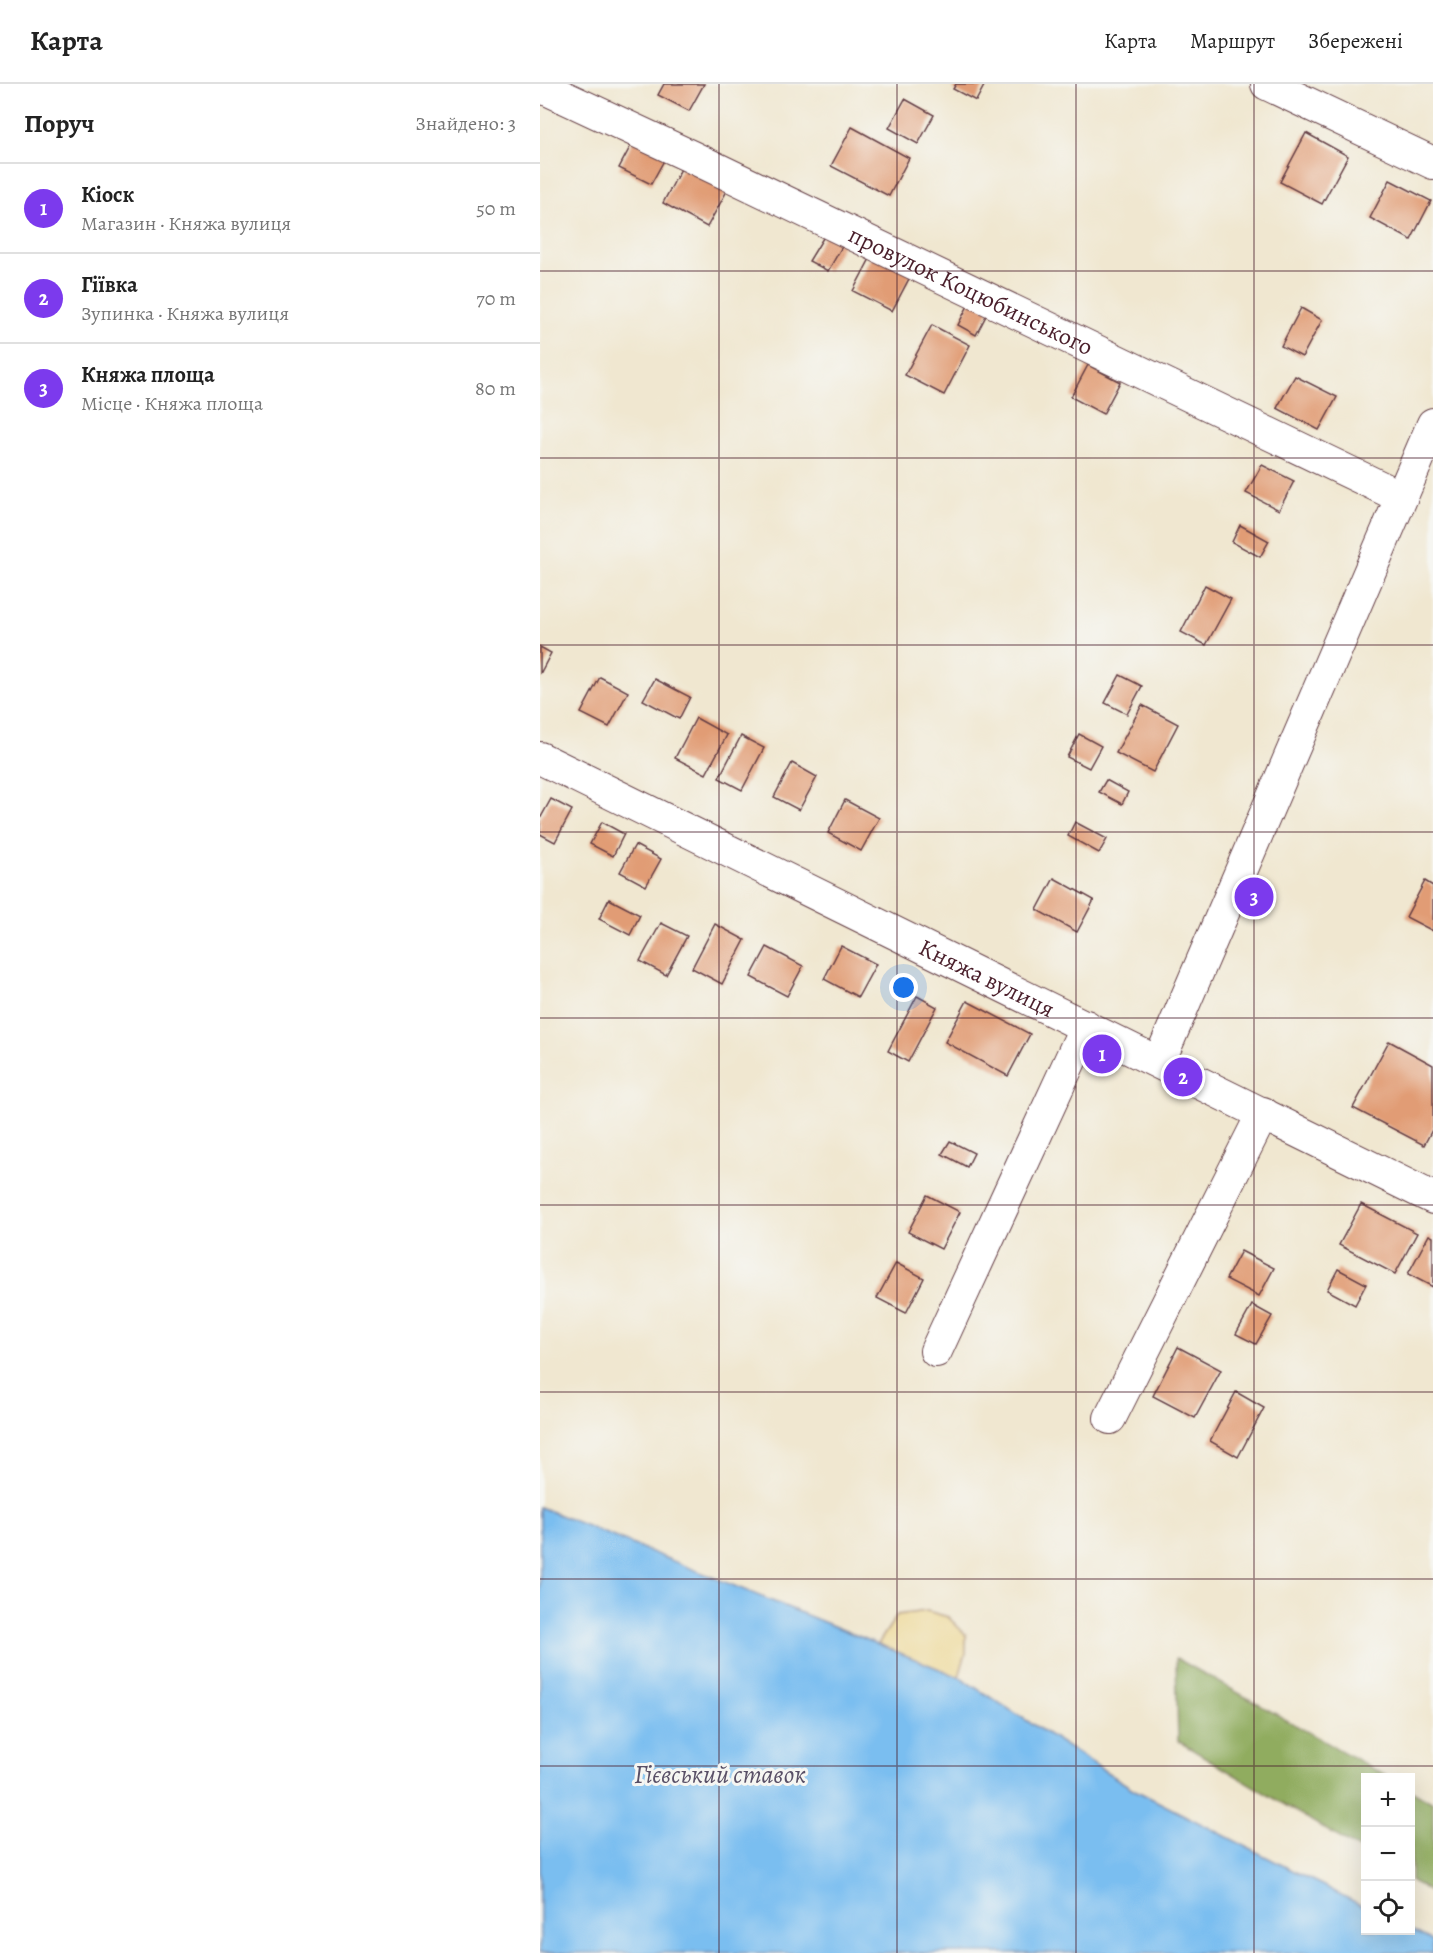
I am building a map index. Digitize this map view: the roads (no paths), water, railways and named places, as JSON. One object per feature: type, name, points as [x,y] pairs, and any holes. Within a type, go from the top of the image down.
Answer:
[{"type":"street","points":[[1267,84],[1433,163]]},
{"type":"street","name":"провулок Коцюбинського","points":[[540,86],[1401,497]]},
{"type":"street","points":[[1160,1062],[1433,424]]},
{"type":"street","name":"Княжа вулиця","points":[[540,758],[1433,1198]]},
{"type":"street","points":[[936,1351],[1086,1026]]},
{"type":"street","points":[[1110,1418],[1263,1113]]},
{"type":"water","name":"Гієвський ставок","points":[[540,1507],[959,1677],[1133,1789],[1361,1905],[1361,1935],[1415,1935],[1415,1932],[1433,1941],[1433,1953],[540,1953]]},
{"type":"place","name":"Княжа площа","points":[[1254,897]]},
{"type":"place","name":"Кіоск","points":[[1102,1054]]},
{"type":"place","name":"Гіївка","points":[[1183,1077]]}]
